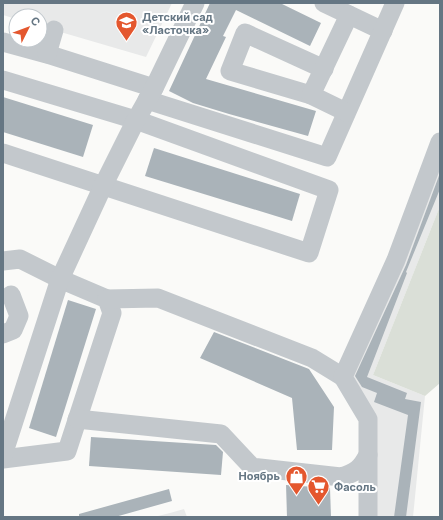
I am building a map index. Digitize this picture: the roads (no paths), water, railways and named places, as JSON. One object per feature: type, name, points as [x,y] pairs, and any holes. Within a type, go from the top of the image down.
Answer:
[{"type":"street","points":[[3,455],[60,279],[103,186],[136,120],[151,94],[195,3]]},
{"type":"street","points":[[326,3],[383,31]]},
{"type":"street","points":[[3,42],[47,54],[151,94],[327,157],[395,3]]},
{"type":"street","points":[[311,95],[349,15]]},
{"type":"street","points":[[47,54],[54,30]]},
{"type":"street","points":[[324,69],[245,33],[230,71],[311,95],[346,112]]},
{"type":"street","points":[[3,80],[136,120],[329,190],[308,253],[3,153]]},
{"type":"street","points":[[343,377],[396,260],[440,142]]},
{"type":"street","points":[[3,261],[20,259],[60,279],[107,299],[158,298],[312,358],[343,377],[368,419],[368,512]]},
{"type":"street","points":[[3,334],[13,330],[19,316],[11,295]]},
{"type":"street","points":[[3,459],[66,451],[112,312],[107,299]]},
{"type":"street","points":[[3,406],[11,431]]},
{"type":"street","points":[[77,419],[221,434],[252,468],[342,477],[352,474],[363,464],[368,455]]},
{"type":"street","points":[[342,477],[353,485],[362,495],[368,512]]},
{"type":"place","name":"Детский сад «Ласточка»","points":[[126,42]]},
{"type":"place","name":"Ноябрь","points":[[296,496]]},
{"type":"place","name":"Фасоль","points":[[318,506]]}]
